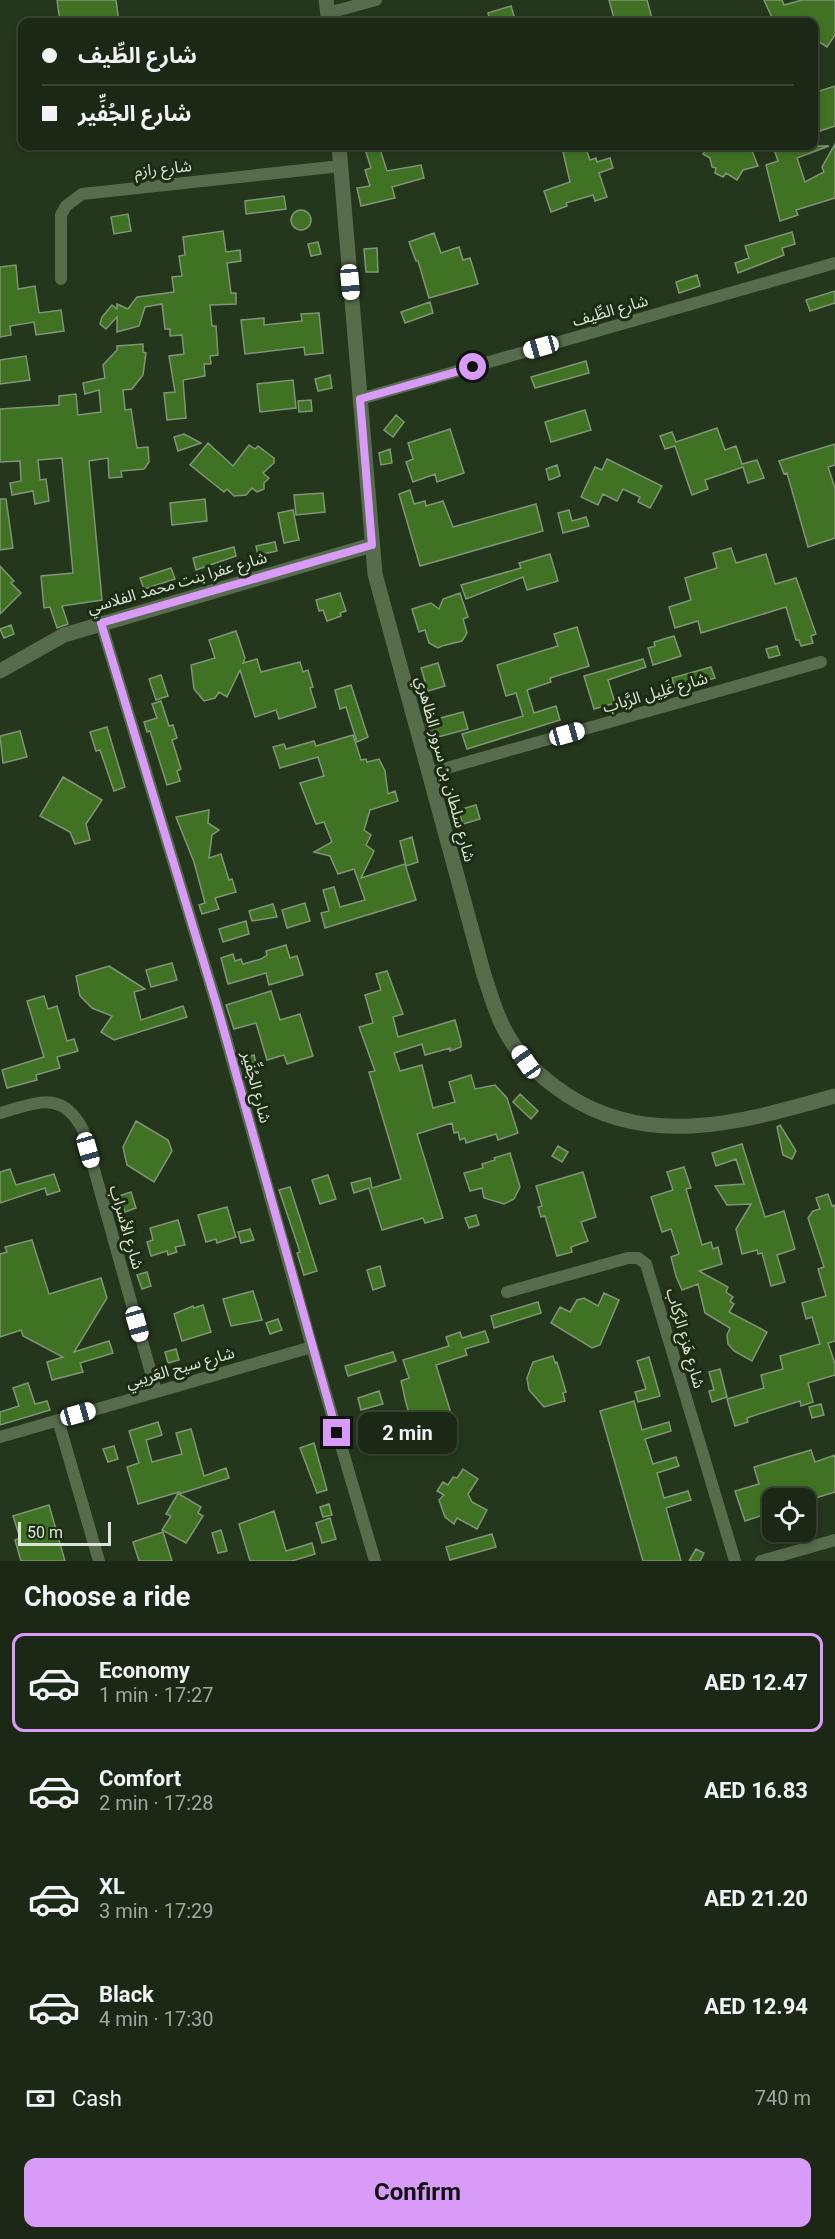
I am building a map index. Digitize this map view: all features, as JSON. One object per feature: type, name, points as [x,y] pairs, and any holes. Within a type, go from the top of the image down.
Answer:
[{"type":"street","points":[[328,12],[376,0]]},
{"type":"street","name":"شارع سلطان بن سرور الظاهري","points":[[339,150],[372,545],[383,608],[496,1010],[507,1034],[526,1062],[550,1084],[581,1104],[616,1118],[654,1127],[730,1123],[835,1096]]},
{"type":"street","name":"شارع رازم","points":[[61,279],[61,215],[66,206],[82,194],[341,166]]},
{"type":"street","name":"شارع الطِّيف","points":[[360,399],[835,263]]},
{"type":"street","name":"شارع عفرا بنت محمد الفلاسي","points":[[0,671],[64,635],[372,545]]},
{"type":"street","name":"شارع الجُفِّير","points":[[101,623],[217,1006],[312,1347],[375,1561]]},
{"type":"street","name":"شارع غَلِيل الرَّباب","points":[[429,773],[821,662]]},
{"type":"street","name":"شارع الأسراب","points":[[0,1113],[44,1102],[65,1105],[77,1118],[83,1130],[156,1391]]},
{"type":"street","name":"شارع هَزع الرِّكاب","points":[[507,1292],[628,1258],[638,1258],[646,1264],[735,1561]]},
{"type":"street","name":"شارع سيح العَريبي","points":[[0,1437],[312,1347]]},
{"type":"street","points":[[58,1420],[99,1561]]},
{"type":"street","points":[[761,1561],[835,1540]]},
{"type":"building","points":[[57,0],[116,0],[118,18],[59,18]]},
{"type":"building","points":[[609,0],[647,0],[652,18],[614,18]]},
{"type":"building","points":[[764,0],[782,0],[784,5],[802,0],[835,0],[835,35],[827,47],[818,41],[818,18],[772,18]]},
{"type":"building","points":[[511,6],[515,18],[489,18],[488,13]]},
{"type":"building","points":[[835,86],[835,126],[820,131],[818,124],[818,91]]},
{"type":"building","points":[[835,144],[835,198],[796,210],[798,215],[780,221],[766,165],[778,161],[774,150],[818,150],[818,146],[829,146],[797,158],[805,182],[824,172],[822,167]]},
{"type":"building","points":[[365,150],[380,150],[387,171],[421,165],[424,178],[392,187],[395,198],[361,206],[357,188],[370,186],[365,170],[371,168]]},
{"type":"building","points":[[586,150],[590,160],[596,158],[597,162],[610,158],[613,168],[599,173],[607,197],[595,201],[593,195],[566,203],[567,206],[551,212],[544,191],[570,182],[563,152]]},
{"type":"building","points":[[706,150],[752,150],[758,166],[743,170],[737,180],[726,173],[723,177],[715,173],[716,168],[712,167],[710,158],[703,154]]},
{"type":"building","points":[[284,196],[286,209],[246,214],[245,201]]},
{"type":"building","points":[[301,210],[308,213],[311,220],[308,227],[301,230],[294,227],[291,220],[294,213]]},
{"type":"building","points":[[128,214],[131,231],[114,234],[111,217]]},
{"type":"building","points":[[223,231],[226,252],[240,250],[241,261],[227,263],[231,293],[236,293],[236,304],[210,305],[212,326],[216,326],[218,355],[210,356],[211,364],[204,364],[205,376],[183,380],[186,418],[167,420],[164,393],[175,392],[169,356],[184,354],[182,335],[170,336],[170,329],[165,329],[162,304],[145,307],[139,326],[117,332],[117,317],[106,329],[100,324],[102,317],[112,305],[117,309],[117,304],[128,309],[137,297],[174,292],[172,277],[182,276],[179,256],[185,255],[183,237]]},
{"type":"building","points":[[792,232],[795,244],[782,248],[784,255],[738,273],[735,263],[749,258],[745,246]]},
{"type":"building","points":[[434,233],[441,253],[459,247],[463,260],[470,258],[478,284],[429,298],[418,261],[416,261],[409,242]]},
{"type":"building","points":[[318,242],[321,254],[311,256],[308,244]]},
{"type":"building","points":[[377,248],[378,272],[366,272],[364,249]]},
{"type":"building","points":[[16,265],[18,289],[35,286],[39,313],[61,310],[64,331],[36,335],[34,322],[10,326],[11,335],[0,337],[0,267]]},
{"type":"building","points":[[697,275],[700,286],[679,293],[676,282]]},
{"type":"building","points":[[835,291],[835,303],[810,311],[806,300]]},
{"type":"building","points":[[430,302],[433,313],[405,323],[401,312]]},
{"type":"building","points":[[319,313],[323,353],[305,355],[304,347],[245,354],[241,320],[264,318],[264,325],[302,321],[301,314]]},
{"type":"building","points":[[143,344],[143,352],[146,353],[143,375],[132,389],[123,390],[125,410],[131,409],[137,448],[148,447],[149,462],[144,469],[121,471],[122,477],[109,478],[108,458],[89,461],[102,600],[62,606],[68,624],[57,628],[50,607],[44,608],[41,576],[73,573],[62,458],[38,460],[40,480],[46,479],[49,501],[35,504],[33,491],[12,495],[10,483],[21,481],[20,461],[0,462],[0,409],[59,405],[59,396],[76,394],[78,415],[101,412],[99,390],[85,394],[83,383],[105,378],[103,365],[117,350],[117,346]]},
{"type":"building","points":[[26,356],[30,380],[0,384],[0,360]]},
{"type":"building","points":[[586,361],[589,373],[535,388],[531,377]]},
{"type":"building","points":[[330,375],[332,388],[318,391],[315,379]]},
{"type":"building","points":[[293,380],[296,408],[260,412],[257,384]]},
{"type":"building","points":[[311,400],[312,411],[299,412],[298,401]]},
{"type":"building","points":[[585,410],[591,430],[551,442],[545,422]]},
{"type":"building","points":[[396,415],[404,422],[393,437],[384,430]]},
{"type":"building","points":[[717,428],[725,450],[736,446],[742,464],[757,460],[764,478],[748,483],[743,467],[705,480],[708,489],[692,495],[675,446],[665,449],[660,436],[672,432],[676,442]]},
{"type":"building","points":[[450,429],[464,473],[437,482],[435,474],[413,482],[406,462],[413,459],[408,443]]},
{"type":"building","points":[[184,434],[201,443],[178,451],[174,437]]},
{"type":"building","points":[[208,443],[233,466],[249,445],[255,449],[258,446],[274,458],[274,463],[263,473],[269,478],[264,483],[264,489],[257,492],[252,488],[246,495],[234,496],[227,489],[224,492],[190,465]]},
{"type":"building","points":[[835,444],[835,465],[828,467],[835,488],[835,538],[808,547],[787,473],[784,474],[779,461]]},
{"type":"building","points":[[390,449],[392,463],[381,465],[379,453]]},
{"type":"building","points":[[607,459],[662,486],[650,508],[638,502],[640,497],[623,489],[617,501],[603,494],[598,505],[581,497],[595,467],[602,470]]},
{"type":"building","points":[[557,465],[560,476],[549,480],[546,469]]},
{"type":"building","points":[[410,490],[414,504],[425,501],[426,506],[443,501],[453,527],[536,504],[543,531],[420,566],[399,494]]},
{"type":"building","points":[[323,493],[325,512],[296,515],[294,495]]},
{"type":"building","points":[[0,499],[6,499],[13,548],[0,550]]},
{"type":"building","points":[[205,499],[207,521],[172,525],[170,503]]},
{"type":"building","points":[[293,510],[299,540],[284,543],[278,513]]},
{"type":"building","points":[[569,510],[572,521],[586,517],[589,526],[563,533],[558,513]]},
{"type":"building","points":[[275,542],[277,551],[258,555],[256,546]]},
{"type":"building","points":[[234,547],[236,556],[196,570],[193,558]]},
{"type":"building","points":[[731,548],[736,563],[766,554],[775,584],[796,578],[816,634],[811,636],[813,643],[801,646],[799,640],[796,640],[786,607],[701,633],[698,621],[675,628],[669,607],[691,600],[685,578],[717,568],[713,553]]},
{"type":"building","points":[[550,554],[558,581],[527,590],[523,577],[466,599],[461,585],[521,568],[519,563]]},
{"type":"building","points":[[0,566],[14,581],[11,583],[21,593],[0,614]]},
{"type":"building","points":[[171,568],[175,579],[144,589],[140,578]]},
{"type":"building","points":[[340,593],[346,611],[340,613],[341,616],[327,621],[323,610],[319,611],[316,600]]},
{"type":"building","points":[[460,593],[468,617],[463,619],[467,633],[462,641],[438,648],[429,643],[425,630],[419,632],[412,609],[431,603],[439,609],[443,599]]},
{"type":"building","points":[[11,625],[14,634],[4,638],[0,629]]},
{"type":"building","points":[[577,627],[589,666],[550,678],[551,682],[527,690],[534,713],[556,706],[560,720],[467,749],[462,734],[523,716],[516,693],[506,696],[497,665],[558,646],[554,634]]},
{"type":"building","points":[[236,631],[245,658],[243,663],[257,659],[261,672],[300,662],[303,672],[308,670],[313,687],[310,688],[316,707],[279,719],[276,710],[255,717],[240,670],[227,697],[219,692],[215,698],[204,701],[194,689],[191,665],[215,658],[209,640]]},
{"type":"building","points":[[674,636],[681,656],[653,665],[648,648],[655,646],[654,642]]},
{"type":"building","points":[[777,646],[780,655],[769,658],[766,649]]},
{"type":"building","points":[[643,659],[646,667],[608,680],[615,703],[594,709],[584,676]]},
{"type":"building","points":[[438,663],[445,686],[428,691],[421,668]]},
{"type":"building","points":[[711,667],[715,678],[675,690],[672,678]]},
{"type":"building","points":[[161,675],[168,696],[156,700],[149,679]]},
{"type":"building","points":[[351,685],[368,737],[357,742],[346,707],[340,709],[335,690]]},
{"type":"building","points":[[161,701],[169,726],[173,725],[177,738],[172,740],[181,769],[177,771],[180,781],[167,785],[150,731],[147,732],[144,722],[157,718],[152,704]]},
{"type":"building","points":[[463,712],[468,729],[430,739],[425,722]]},
{"type":"building","points":[[107,727],[125,787],[114,791],[100,750],[96,751],[90,732]]},
{"type":"building","points":[[20,731],[27,757],[3,763],[0,736]]},
{"type":"building","points":[[353,735],[361,760],[366,759],[367,762],[379,759],[385,771],[388,794],[395,791],[398,801],[370,810],[364,830],[371,835],[366,845],[374,851],[361,878],[405,864],[416,900],[325,928],[321,913],[329,911],[323,890],[334,887],[340,907],[365,900],[354,869],[338,874],[330,856],[314,852],[332,842],[324,822],[316,824],[300,783],[324,776],[318,757],[280,768],[273,747],[284,744],[286,749],[314,741],[316,746]]},
{"type":"building","points":[[63,777],[102,800],[86,824],[90,840],[75,844],[70,832],[40,816]]},
{"type":"building","points":[[476,805],[480,819],[463,824],[458,810]]},
{"type":"building","points":[[209,810],[208,823],[219,830],[212,835],[209,858],[221,854],[229,880],[232,879],[236,892],[215,898],[219,909],[202,914],[199,905],[205,903],[194,862],[176,817]]},
{"type":"building","points":[[412,837],[418,862],[406,866],[400,841]]},
{"type":"building","points":[[305,903],[310,921],[287,928],[282,910]]},
{"type":"building","points":[[273,904],[277,917],[252,921],[249,911]]},
{"type":"building","points":[[246,921],[249,934],[223,942],[219,929]]},
{"type":"building","points":[[286,945],[290,958],[297,956],[303,975],[269,985],[266,973],[228,984],[221,958],[233,954],[235,961],[241,959],[243,964],[261,959],[267,955],[266,951]]},
{"type":"building","points":[[172,963],[177,980],[151,987],[146,970]]},
{"type":"building","points":[[109,966],[145,989],[134,992],[141,1020],[183,1006],[187,1017],[114,1040],[101,1032],[112,1016],[92,1008],[80,996],[76,976]]},
{"type":"building","points":[[387,971],[403,1014],[393,1017],[398,1037],[455,1020],[461,1042],[461,1047],[450,1051],[450,1048],[425,1055],[422,1044],[394,1053],[400,1071],[422,1065],[433,1108],[455,1102],[449,1082],[471,1075],[475,1089],[495,1085],[507,1098],[518,1133],[498,1140],[496,1134],[466,1143],[465,1138],[460,1140],[458,1132],[454,1133],[452,1123],[417,1134],[443,1218],[425,1223],[423,1218],[382,1230],[369,1188],[354,1193],[351,1183],[370,1178],[372,1188],[401,1179],[369,1072],[375,1071],[359,1027],[373,1023],[365,995],[381,990],[376,974]]},
{"type":"building","points":[[271,991],[280,1020],[300,1014],[313,1056],[287,1064],[284,1055],[267,1060],[256,1023],[234,1029],[226,1005]]},
{"type":"building","points":[[44,996],[48,1009],[57,1006],[67,1041],[74,1039],[78,1051],[57,1057],[60,1068],[36,1075],[37,1080],[7,1088],[2,1070],[44,1057],[27,1001]]},
{"type":"building","points":[[254,1055],[259,1075],[249,1078],[243,1058]]},
{"type":"building","points":[[520,1094],[538,1111],[531,1119],[513,1102]]},
{"type":"building","points":[[136,1121],[168,1140],[172,1151],[154,1182],[127,1165],[123,1147]]},
{"type":"building","points":[[780,1125],[796,1151],[792,1159],[783,1155],[777,1127]]},
{"type":"building","points":[[742,1144],[765,1217],[784,1211],[795,1249],[777,1255],[785,1282],[771,1286],[762,1253],[758,1254],[757,1250],[742,1254],[736,1229],[751,1204],[727,1205],[715,1186],[744,1184],[736,1159],[716,1166],[712,1153]]},
{"type":"building","points":[[558,1146],[568,1152],[562,1162],[552,1156]]},
{"type":"building","points":[[510,1153],[520,1187],[514,1199],[504,1204],[484,1198],[482,1188],[470,1191],[464,1173],[483,1168],[482,1164]]},
{"type":"building","points":[[684,1167],[691,1188],[686,1189],[702,1245],[711,1242],[713,1249],[718,1247],[722,1264],[699,1271],[728,1287],[726,1292],[733,1297],[730,1301],[734,1304],[729,1312],[767,1332],[752,1361],[734,1351],[728,1344],[727,1335],[730,1328],[705,1313],[698,1284],[682,1290],[676,1276],[671,1257],[679,1254],[671,1229],[662,1232],[651,1197],[673,1190],[667,1172]]},
{"type":"building","points":[[10,1169],[16,1185],[54,1174],[60,1191],[47,1195],[45,1188],[0,1203],[0,1172]]},
{"type":"building","points":[[583,1172],[596,1217],[581,1222],[588,1241],[571,1247],[572,1252],[557,1256],[545,1216],[541,1217],[538,1207],[542,1206],[536,1186]]},
{"type":"building","points":[[328,1175],[336,1199],[320,1204],[312,1180]]},
{"type":"building","points":[[290,1187],[317,1271],[304,1275],[297,1253],[300,1252],[279,1190]]},
{"type":"building","points":[[131,1192],[136,1208],[125,1212],[119,1196]]},
{"type":"building","points":[[828,1194],[832,1206],[835,1205],[835,1341],[828,1343],[835,1364],[835,1375],[808,1383],[813,1402],[801,1406],[800,1401],[747,1418],[748,1422],[735,1426],[727,1399],[764,1388],[761,1375],[783,1369],[780,1356],[820,1344],[812,1317],[806,1319],[802,1303],[826,1296],[818,1269],[824,1267],[808,1218],[813,1211],[820,1209],[816,1198]]},
{"type":"building","points":[[227,1207],[236,1237],[217,1243],[216,1239],[206,1242],[198,1215]]},
{"type":"building","points":[[476,1215],[479,1225],[469,1228],[465,1218]]},
{"type":"building","points":[[178,1220],[185,1245],[175,1247],[177,1252],[168,1255],[167,1251],[151,1256],[147,1242],[153,1240],[150,1228]]},
{"type":"building","points":[[250,1229],[254,1240],[241,1243],[238,1232]]},
{"type":"building","points":[[32,1240],[49,1294],[101,1278],[107,1298],[74,1352],[109,1341],[113,1353],[80,1363],[83,1372],[52,1380],[47,1362],[63,1357],[23,1336],[21,1330],[0,1337],[0,1254],[7,1252],[5,1247]]},
{"type":"building","points":[[380,1266],[385,1286],[373,1290],[367,1270]]},
{"type":"building","points":[[147,1272],[151,1286],[142,1289],[137,1275]]},
{"type":"building","points":[[253,1291],[262,1320],[231,1326],[223,1299]]},
{"type":"building","points":[[604,1293],[619,1300],[600,1345],[592,1348],[551,1323],[560,1307],[570,1312],[577,1300],[584,1298],[598,1306]]},
{"type":"building","points":[[538,1302],[541,1313],[494,1328],[491,1316]]},
{"type":"building","points":[[203,1305],[211,1332],[182,1341],[174,1314],[193,1306],[194,1308]]},
{"type":"building","points":[[278,1319],[282,1330],[270,1334],[266,1323]]},
{"type":"building","points":[[485,1331],[489,1342],[465,1349],[467,1355],[436,1365],[454,1423],[451,1424],[452,1428],[433,1434],[431,1429],[424,1432],[418,1414],[410,1417],[401,1381],[409,1378],[403,1360],[449,1346],[446,1337],[460,1332],[462,1338]]},
{"type":"building","points":[[176,1349],[179,1360],[168,1363],[165,1352]]},
{"type":"building","points":[[393,1352],[396,1361],[348,1376],[345,1366]]},
{"type":"building","points":[[553,1356],[566,1392],[563,1393],[565,1401],[544,1407],[529,1390],[527,1378],[533,1362]]},
{"type":"building","points":[[649,1357],[660,1396],[638,1402],[635,1392],[646,1389],[637,1361]]},
{"type":"building","points":[[720,1369],[727,1397],[712,1402],[709,1391],[714,1390],[709,1372]]},
{"type":"building","points":[[28,1383],[35,1404],[47,1401],[50,1410],[0,1425],[0,1412],[19,1406],[13,1388]]},
{"type":"building","points":[[379,1391],[383,1404],[361,1410],[358,1398]]},
{"type":"building","points":[[634,1401],[642,1430],[669,1422],[671,1431],[645,1439],[653,1464],[676,1457],[679,1466],[657,1473],[664,1498],[688,1491],[691,1500],[666,1508],[681,1561],[643,1561],[600,1411]]},
{"type":"building","points":[[821,1404],[824,1415],[812,1418],[809,1407]]},
{"type":"building","points":[[158,1422],[162,1435],[146,1440],[152,1462],[182,1454],[176,1433],[191,1429],[204,1476],[226,1468],[229,1478],[179,1494],[201,1507],[198,1513],[203,1516],[186,1543],[162,1530],[171,1516],[166,1514],[179,1492],[138,1504],[127,1467],[139,1463],[129,1431]]},
{"type":"building","points":[[414,1440],[417,1452],[404,1455],[401,1444]]},
{"type":"building","points":[[314,1443],[327,1490],[317,1493],[300,1448]]},
{"type":"building","points":[[114,1446],[118,1459],[108,1462],[103,1449]]},
{"type":"building","points":[[811,1450],[815,1462],[835,1455],[835,1492],[816,1498],[816,1488],[762,1488],[762,1515],[745,1521],[735,1491],[759,1484],[754,1467]]},
{"type":"building","points":[[463,1469],[478,1479],[468,1494],[472,1502],[487,1510],[477,1529],[457,1518],[454,1524],[445,1517],[439,1500],[444,1495],[437,1491],[443,1482],[448,1485],[453,1477],[457,1478]]},
{"type":"building","points":[[329,1504],[332,1515],[323,1517],[320,1507]]},
{"type":"building","points":[[49,1505],[65,1561],[21,1561],[15,1540],[20,1538],[13,1516]]},
{"type":"building","points":[[274,1511],[286,1551],[312,1543],[315,1554],[292,1561],[250,1561],[239,1524]]},
{"type":"building","points":[[330,1518],[336,1539],[322,1543],[316,1523]]},
{"type":"building","points":[[221,1530],[227,1551],[218,1553],[212,1533]]},
{"type":"building","points":[[163,1532],[172,1561],[139,1561],[133,1542]]},
{"type":"building","points":[[492,1534],[496,1547],[450,1560],[446,1547]]},
{"type":"building","points":[[696,1549],[704,1553],[700,1561],[689,1561]]},
{"type":"route","points":[[337,1433],[217,1006],[101,623],[372,545],[360,399],[473,367]]}]
